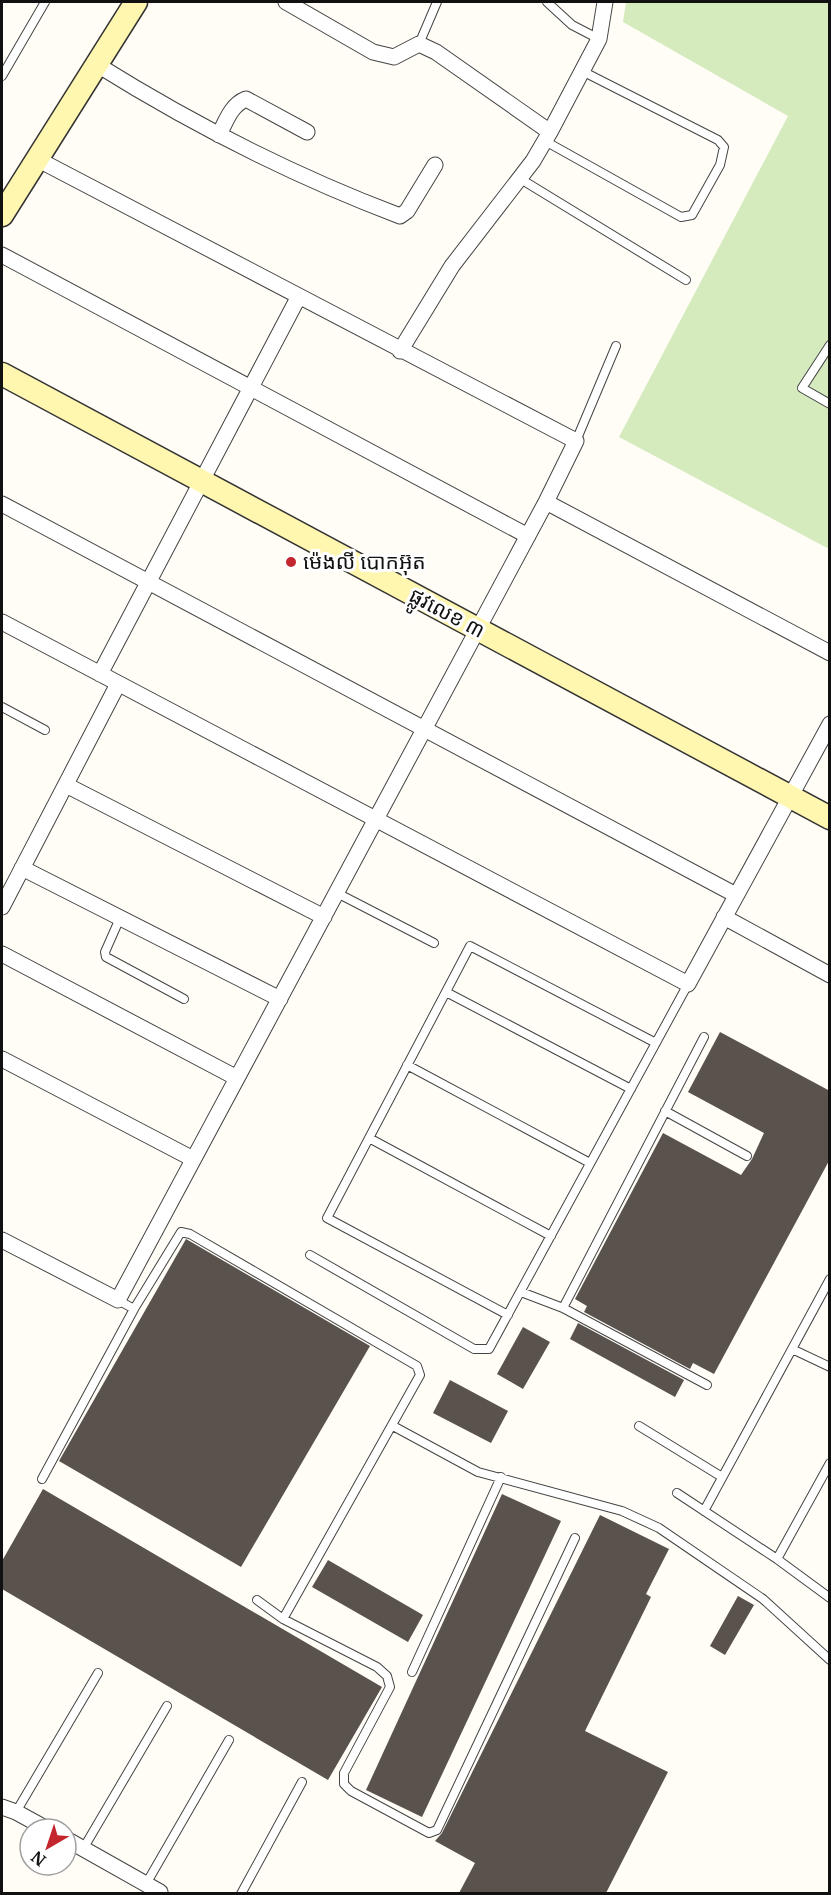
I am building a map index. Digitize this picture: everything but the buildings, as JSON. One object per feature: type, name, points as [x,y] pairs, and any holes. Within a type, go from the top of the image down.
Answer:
[{"type":"street","points":[[2,215],[136,2]]},
{"type":"street","points":[[286,2],[373,52],[394,57],[419,44],[436,52],[548,136]]},
{"type":"street","points":[[400,351],[452,266],[548,136],[599,39],[605,2]]},
{"type":"street","points":[[96,64],[219,135],[338,193],[400,216],[407,211],[435,165]]},
{"type":"street","points":[[219,135],[238,103],[246,99],[307,132]]},
{"type":"street","points":[[2,1241],[118,1300],[528,536],[576,441],[400,351],[37,159]]},
{"type":"street","points":[[2,255],[528,536]]},
{"type":"street","points":[[100,674],[298,297]]},
{"type":"street","name":"ផ្លូវលេខ ៣","points":[[2,374],[830,818]]},
{"type":"street","points":[[546,502],[830,653]]},
{"type":"street","points":[[2,504],[736,895]]},
{"type":"street","points":[[2,622],[375,821],[688,984],[830,724]]},
{"type":"street","points":[[2,907],[118,684]]},
{"type":"street","points":[[66,784],[324,917]]},
{"type":"street","points":[[22,868],[280,999]]},
{"type":"street","points":[[724,917],[830,975]]},
{"type":"street","points":[[2,954],[237,1078]]},
{"type":"street","points":[[2,1059],[193,1159]]},
{"type":"street","points":[[9,1809],[25,1817]]},
{"type":"street","points":[[78,1846],[160,1892]]},
{"type":"lane","points":[[2,76],[45,2]]},
{"type":"lane","points":[[419,44],[437,2]]},
{"type":"lane","points":[[547,2],[572,25],[599,39]]},
{"type":"lane","points":[[548,136],[681,217],[692,215],[720,165],[724,147],[718,140],[582,71]]},
{"type":"lane","points":[[519,178],[686,280]]},
{"type":"lane","points":[[830,345],[802,388],[830,404]]},
{"type":"lane","points":[[576,441],[616,346]]},
{"type":"lane","points":[[2,707],[45,730]]},
{"type":"lane","points":[[337,893],[434,943]]},
{"type":"lane","points":[[120,918],[105,952],[106,957],[183,999]]},
{"type":"lane","points":[[508,1315],[327,1218],[470,946],[656,1043]]},
{"type":"lane","points":[[310,1255],[474,1348],[489,1349],[688,984]]},
{"type":"lane","points":[[446,992],[631,1089]]},
{"type":"lane","points":[[563,1308],[705,1038]]},
{"type":"lane","points":[[407,1065],[590,1163]]},
{"type":"lane","points":[[665,1111],[747,1156]]},
{"type":"lane","points":[[369,1138],[551,1236]]},
{"type":"lane","points":[[42,1479],[134,1309],[180,1232],[190,1234],[417,1366],[420,1375],[283,1618]]},
{"type":"lane","points":[[704,1511],[830,1279]]},
{"type":"lane","points":[[521,1292],[563,1308],[707,1384]]},
{"type":"lane","points":[[118,1300],[134,1309]]},
{"type":"lane","points":[[792,1349],[830,1367]]},
{"type":"lane","points":[[393,1426],[478,1472],[622,1511],[659,1528],[763,1599],[830,1660]]},
{"type":"lane","points":[[639,1426],[722,1477]]},
{"type":"lane","points":[[777,1559],[830,1462]]},
{"type":"lane","points":[[412,1672],[501,1477]]},
{"type":"lane","points":[[677,1494],[777,1559],[830,1598]]},
{"type":"lane","points":[[257,1600],[283,1618],[378,1667],[387,1676],[390,1687],[344,1773],[344,1784],[351,1791],[429,1833],[437,1830],[575,1538]]},
{"type":"lane","points":[[9,1809],[98,1673]]},
{"type":"lane","points":[[83,1849],[167,1706]]},
{"type":"lane","points":[[146,1884],[229,1740]]},
{"type":"lane","points":[[241,1893],[302,1782]]},
{"type":"green space","points":[[626,2],[829,2],[829,549],[619,437],[788,116],[623,22]]},
{"type":"place","name":"ម៉េងលី បោកអ៊ុត","points":[[291,562]]}]
